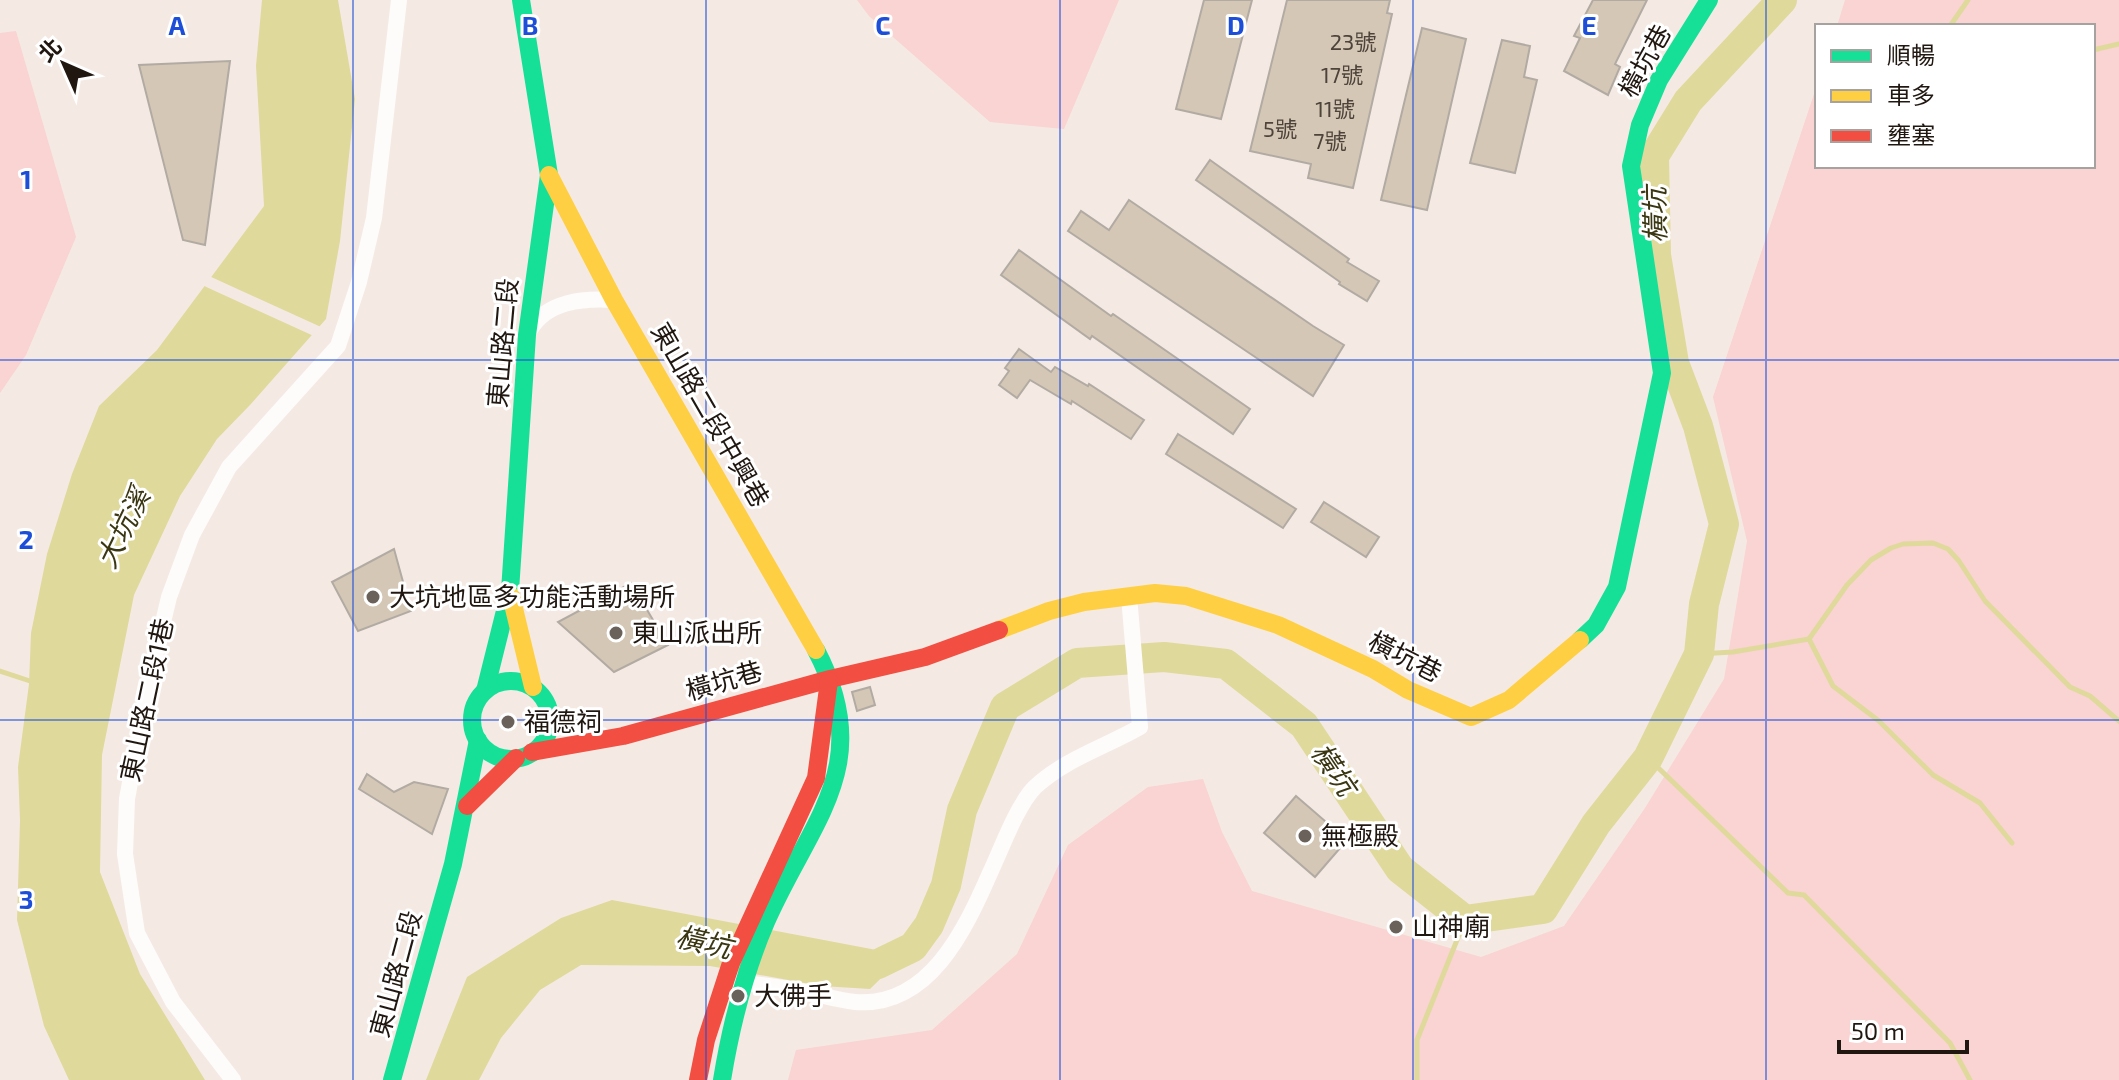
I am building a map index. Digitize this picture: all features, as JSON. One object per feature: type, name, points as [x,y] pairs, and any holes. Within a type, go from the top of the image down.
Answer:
[{"type":"main road","name":"東山路二段","points":[[485,691],[510,591],[527,335],[549,175],[521,0]]},
{"type":"main road","name":"橫坑巷","points":[[524,755],[623,736],[830,679],[925,657],[1049,611],[1084,602],[1155,593],[1186,596],[1278,625],[1373,669],[1408,690],[1471,717],[1509,700],[1565,655],[1596,625],[1617,587],[1662,373],[1631,166],[1640,125],[1659,80],[1709,0]]},
{"type":"main road","name":"東山路二段中興巷","points":[[549,175],[614,300],[805,630],[830,679]]},
{"type":"main road","points":[[510,591],[533,687]]},
{"type":"main road","points":[[698,1080],[734,979],[816,778],[821,715],[830,679]]},
{"type":"main road","points":[[467,806],[489,782],[542,743],[548,731],[550,718],[542,696],[533,687],[509,681],[496,684],[485,691],[473,711],[472,723],[478,740],[492,754],[524,755]]},
{"type":"main road","name":"東山路二段","points":[[392,1080],[467,806],[478,740]]},
{"type":"main road","points":[[722,1080],[734,979]]},
{"type":"street","name":"東山路二段1巷","points":[[233,1080],[173,1002],[137,933],[125,854],[127,799],[147,690],[169,597],[192,535],[229,467],[338,346],[359,282],[374,218],[399,0]]},
{"type":"street","points":[[527,335],[541,315],[558,306],[578,301],[614,300]]},
{"type":"street","points":[[734,979],[855,1002],[880,1001],[907,992],[948,955],[1033,789],[1068,761],[1140,727],[1129,596]]},
{"type":"street","points":[[550,718],[588,734],[623,736]]},
{"type":"shaded area","points":[[857,0],[1119,0],[1064,129],[990,122],[869,16]]},
{"type":"shaded area","points":[[1845,0],[2119,0],[2119,1080],[788,1080],[796,1050],[932,1030],[1017,954],[1068,845],[1148,787],[1203,779],[1222,832],[1252,891],[1481,957],[1564,926],[1645,808],[1724,679],[1747,541],[1713,397],[1815,91],[1815,168],[2095,168],[2095,24],[1838,24]]},
{"type":"shaded area","points":[[16,31],[76,237],[26,355],[0,393],[0,33]]},
{"type":"water","name":"大坑溪","points":[[262,0],[338,0],[355,99],[340,241],[326,319],[217,439],[180,496],[134,595],[102,755],[100,872],[140,974],[205,1080],[69,1080],[44,1026],[17,920],[18,767],[29,684],[31,633],[47,554],[72,474],[99,406],[157,350],[264,206],[256,66]]},
{"type":"water","points":[[612,900],[887,952],[913,947],[870,989],[821,986],[710,966],[581,965],[540,990],[501,1038],[479,1080],[426,1080],[467,977],[561,918]]},
{"type":"pier","points":[[209,276],[321,327],[316,337],[202,285]]},
{"type":"building","points":[[1204,0],[1252,0],[1221,119],[1176,109]]},
{"type":"building","points":[[1287,0],[1390,0],[1387,13],[1392,14],[1353,188],[1308,178],[1311,164],[1250,151]]},
{"type":"building","points":[[1593,0],[1647,0],[1615,64],[1620,67],[1608,95],[1564,71],[1580,38],[1574,36]]},
{"type":"building","points":[[1422,28],[1466,39],[1427,210],[1381,200]]},
{"type":"building","points":[[1502,40],[1530,46],[1524,77],[1537,80],[1515,173],[1470,163]]},
{"type":"building","points":[[230,61],[205,245],[183,240],[139,65]]},
{"type":"building","points":[[1210,160],[1349,259],[1347,262],[1379,281],[1367,301],[1196,180]]},
{"type":"building","points":[[1129,200],[1344,345],[1313,396],[1068,231],[1081,211],[1109,230]]},
{"type":"building","points":[[1019,250],[1250,409],[1233,434],[1092,336],[1090,339],[1001,275]]},
{"type":"building","points":[[1019,349],[1051,372],[1055,367],[1089,384],[1144,420],[1131,439],[1072,401],[1071,404],[1030,380],[1017,398],[999,385],[1009,371],[1005,368]]},
{"type":"building","points":[[1178,434],[1296,509],[1283,528],[1166,454]]},
{"type":"building","points":[[1324,502],[1379,537],[1366,557],[1311,522]]},
{"type":"building","name":"大坑地區多功能活動場所","points":[[394,549],[411,611],[358,631],[332,582]]},
{"type":"building","name":"東山派出所","points":[[631,583],[668,645],[614,672],[558,622]]},
{"type":"building","points":[[870,687],[875,705],[857,711],[852,692]]},
{"type":"building","points":[[367,774],[394,792],[414,782],[448,789],[432,834],[359,789]]},
{"type":"building","name":"無極殿","points":[[1296,796],[1347,840],[1315,877],[1264,833]]},
{"type":"waterway","name":"橫坑","points":[[878,964],[913,947],[929,925],[946,885],[962,810],[1005,707],[1077,663],[1164,657],[1226,664],[1304,725],[1400,869],[1465,920],[1543,909],[1596,824],[1648,758],[1699,654],[1704,604],[1724,524],[1698,426],[1674,363],[1656,255],[1654,156],[1688,101],[1782,0]]},
{"type":"waterway","points":[[1951,24],[1968,0]]},
{"type":"waterway","points":[[2095,50],[2119,44]]},
{"type":"waterway","points":[[1809,639],[1847,585],[1871,560],[1903,544],[1933,543],[1948,549],[1985,601],[2070,687],[2090,696],[2119,721]]},
{"type":"waterway","points":[[1699,654],[1733,652],[1809,639],[1833,686],[1879,721],[1933,775],[1980,803],[2012,843]]},
{"type":"waterway","points":[[0,671],[33,682]]},
{"type":"waterway","points":[[1648,758],[1788,893],[1804,895],[1950,1043],[1970,1080]]},
{"type":"waterway","points":[[1417,1080],[1417,1040],[1465,920]]},
{"type":"traffic: fast","points":[[485,691],[510,591],[527,335],[549,175],[521,0]]},
{"type":"traffic: fast","points":[[1580,640],[1596,625],[1617,587],[1662,373],[1631,166],[1640,125],[1659,80],[1709,0]]},
{"type":"traffic: fast","points":[[722,1080],[734,1019],[751,960],[783,886],[817,822],[839,760],[840,727],[833,691],[816,650]]},
{"type":"traffic: fast","points":[[511,681],[526,684],[538,693],[547,705],[550,720],[547,735],[538,747],[526,756],[511,759],[496,756],[484,747],[475,735],[472,720],[475,705],[484,693],[496,684],[511,681]]},
{"type":"traffic: fast","points":[[392,1080],[453,864],[478,740]]},
{"type":"traffic: slow","points":[[549,175],[614,300],[816,650]]},
{"type":"traffic: slow","points":[[999,630],[1049,611],[1084,602],[1155,593],[1186,596],[1278,625],[1373,669],[1408,690],[1471,717],[1509,700],[1580,640]]},
{"type":"traffic: slow","points":[[511,596],[533,687]]},
{"type":"traffic: jam","points":[[532,752],[623,736],[830,679],[925,657],[999,630]]},
{"type":"traffic: jam","points":[[698,1080],[706,1040],[731,963],[816,778],[829,681]]},
{"type":"traffic: jam","points":[[467,806],[516,758]]},
{"type":"place","name":"大坑地區多功能活動場所","points":[[373,597]]},
{"type":"place","name":"東山派出所","points":[[616,633]]},
{"type":"place","name":"福德祠","points":[[508,722]]},
{"type":"place","name":"無極殿","points":[[1305,836]]},
{"type":"place","name":"山神廟","points":[[1396,927]]},
{"type":"place","name":"大佛手","points":[[738,996]]}]
